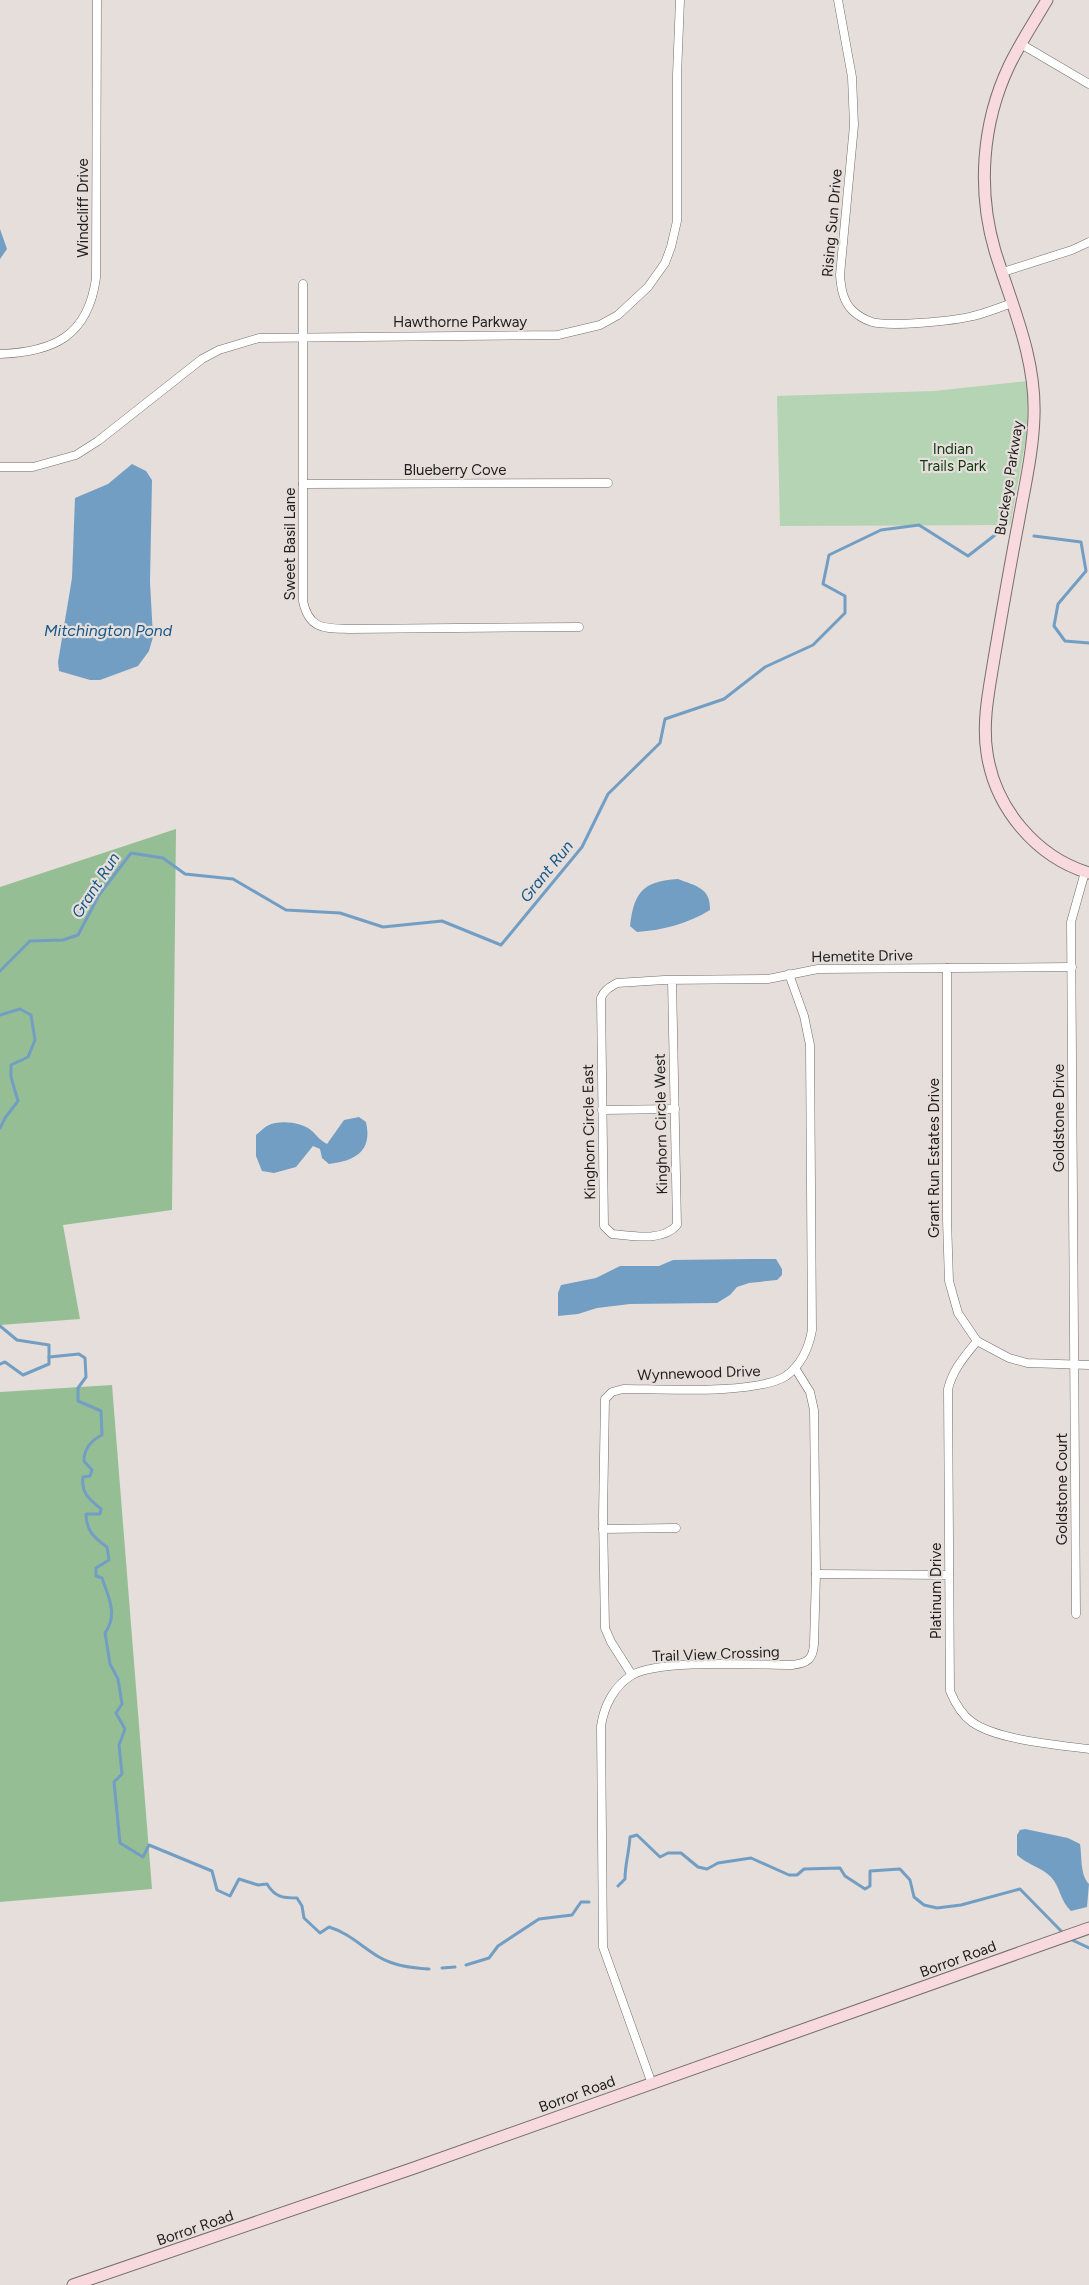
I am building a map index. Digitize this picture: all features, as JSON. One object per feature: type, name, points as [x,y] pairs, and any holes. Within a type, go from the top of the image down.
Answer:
[{"type":"street","name":"Windcliff Drive","points":[[0,354],[25,353],[54,344],[79,324],[92,298],[96,278],[96,0]]},
{"type":"street","name":"Hawthorne Parkway","points":[[0,468],[33,467],[76,454],[98,441],[180,375],[219,350],[259,338],[303,336],[558,335],[579,332],[600,325],[618,315],[635,302],[648,287],[672,247],[677,220],[677,75],[680,0]]},
{"type":"street","name":"Rising Sun Drive","points":[[838,0],[852,77],[854,102],[854,125],[840,275],[844,298],[852,310],[861,316],[873,322],[884,324],[948,320],[973,316],[1013,303]]},
{"type":"street","name":"Buckeye Parkway","points":[[1046,0],[1021,44],[1000,90],[986,144],[984,172],[987,208],[995,251],[1029,356],[1034,417],[1030,456],[985,721],[987,754],[1000,796],[1019,825],[1049,853],[1087,873]]},
{"type":"street","points":[[1021,44],[1089,84]]},
{"type":"street","points":[[1003,272],[1072,250],[1089,242]]},
{"type":"street","name":"Sweet Basil Lane","points":[[303,284],[303,601],[305,612],[313,622],[323,628],[579,627]]},
{"type":"street","name":"Blueberry Cove","points":[[303,484],[608,483]]},
{"type":"street","name":"Goldstone Drive","points":[[1075,1365],[1071,922],[1087,873]]},
{"type":"street","name":"Hemetite Drive","points":[[601,998],[605,991],[617,984],[672,980],[768,979],[818,969],[1072,967]]},
{"type":"street","name":"Grant Run Estates Drive","points":[[947,968],[949,1281],[958,1313],[977,1341]]},
{"type":"street","name":"Wynnewood Drive","points":[[632,1676],[611,1642],[606,1628],[603,1529],[603,1405],[607,1396],[623,1389],[747,1388],[768,1384],[786,1376],[794,1368],[805,1354],[812,1330],[810,1045],[804,1016],[789,974]]},
{"type":"street","name":"Kinghorn Circle West","points":[[639,1236],[670,1233],[677,1225],[672,980]]},
{"type":"street","name":"Kinghorn Circle East","points":[[601,998],[604,1226],[612,1234],[639,1236]]},
{"type":"street","points":[[602,1110],[675,1109]]},
{"type":"street","points":[[977,1341],[992,1350],[1027,1363],[1089,1365]]},
{"type":"street","name":"Platinum Drive","points":[[977,1341],[959,1362],[950,1380],[948,1389],[950,1691],[965,1716],[973,1723],[996,1733],[1089,1749]]},
{"type":"street","name":"Goldstone Court","points":[[1075,1365],[1076,1614]]},
{"type":"street","name":"Trail View Crossing","points":[[652,2084],[607,1960],[602,1929],[601,1726],[604,1711],[610,1699],[632,1676],[651,1668],[792,1665],[803,1664],[810,1660],[814,1644],[816,1574],[814,1410],[810,1392],[794,1368]]},
{"type":"street","points":[[603,1529],[676,1528]]},
{"type":"street","points":[[816,1574],[949,1575]]},
{"type":"street","name":"Borror Road","points":[[73,2285],[652,2084],[1089,1928]]},
{"type":"green space","name":"Indian Trails Park","points":[[1028,381],[1027,433],[1010,525],[780,526],[777,396],[934,391]]},
{"type":"green space","points":[[176,829],[172,1210],[63,1225],[80,1319],[0,1325],[0,887]]},
{"type":"green space","points":[[112,1385],[152,1889],[0,1902],[0,1392]]},
{"type":"water","points":[[0,229],[7,249],[0,259]]},
{"type":"water","name":"Mitchington Pond","points":[[132,464],[146,471],[152,480],[150,582],[153,637],[149,651],[138,666],[100,680],[90,680],[59,671],[58,662],[72,578],[75,498],[108,484]]},
{"type":"water","points":[[678,879],[696,886],[705,892],[710,903],[710,910],[684,923],[657,930],[637,932],[630,926],[634,905],[642,890],[656,882]]},
{"type":"water","points":[[359,1117],[366,1122],[367,1141],[364,1148],[354,1157],[329,1164],[322,1158],[320,1149],[313,1146],[296,1167],[274,1173],[262,1171],[256,1156],[256,1135],[267,1126],[273,1123],[285,1122],[297,1124],[308,1128],[327,1144],[344,1120]]},
{"type":"water","points":[[776,1259],[782,1269],[782,1275],[777,1280],[749,1283],[737,1287],[730,1295],[717,1303],[630,1304],[558,1316],[558,1293],[561,1285],[596,1278],[620,1266],[659,1266],[673,1260]]},
{"type":"water","points":[[1025,1829],[1068,1838],[1080,1844],[1084,1876],[1089,1884],[1087,1907],[1071,1911],[1064,1903],[1051,1877],[1017,1855],[1017,1835],[1020,1830]]},
{"type":"waterway","name":"Grant Run","points":[[0,971],[30,941],[63,940],[78,935],[99,895],[131,853],[163,858],[185,874],[233,879],[286,910],[340,913],[383,927],[442,921],[501,945],[582,847],[608,794],[660,743],[665,719],[724,699],[765,667],[813,645],[845,613],[845,596],[823,584],[829,555],[881,530],[919,525],[968,556],[995,535]]},
{"type":"waterway","name":"Grant Run","points":[[1034,536],[1081,542],[1086,571],[1058,604],[1054,626],[1065,641],[1089,643]]},
{"type":"waterway","name":"Grant Run","points":[[0,1015],[20,1009],[31,1015],[35,1040],[28,1057],[11,1065],[11,1077],[18,1101],[0,1128]]},
{"type":"waterway","name":"Grant Run","points":[[0,1326],[17,1340],[49,1345],[49,1364],[23,1375],[5,1362],[0,1364]]},
{"type":"waterway","points":[[49,1357],[79,1354],[85,1358],[86,1377],[78,1388],[78,1401],[101,1411],[102,1435],[91,1443],[84,1457],[84,1461],[92,1470],[90,1476],[83,1477],[83,1487],[87,1495],[101,1509],[100,1514],[86,1514],[86,1520],[89,1529],[95,1537],[107,1547],[109,1560],[96,1568],[96,1576],[102,1578],[111,1606],[111,1620],[105,1633],[110,1664],[118,1679],[122,1704],[116,1713],[125,1729],[119,1745],[122,1774],[114,1782],[120,1843],[143,1857],[149,1845],[212,1871],[217,1890],[230,1896],[239,1879],[258,1885],[267,1884],[279,1896],[297,1898],[302,1906],[304,1918],[320,1933],[329,1927],[349,1936],[391,1963],[429,1969]]},
{"type":"waterway","points":[[618,1886],[625,1879],[630,1837],[637,1835],[660,1857],[668,1853],[681,1853],[698,1867],[707,1869],[718,1863],[751,1858],[789,1875],[797,1875],[804,1869],[840,1868],[845,1876],[865,1889],[870,1886],[870,1871],[900,1869],[910,1880],[914,1897],[924,1905],[937,1908],[961,1905],[1020,1889],[1063,1933]]},
{"type":"waterway","points":[[466,1965],[489,1958],[498,1946],[539,1919],[572,1915],[581,1902],[589,1902]]},
{"type":"waterway","points":[[1070,1939],[1089,1948]]},
{"type":"waterway","points":[[442,1968],[455,1967]]}]
